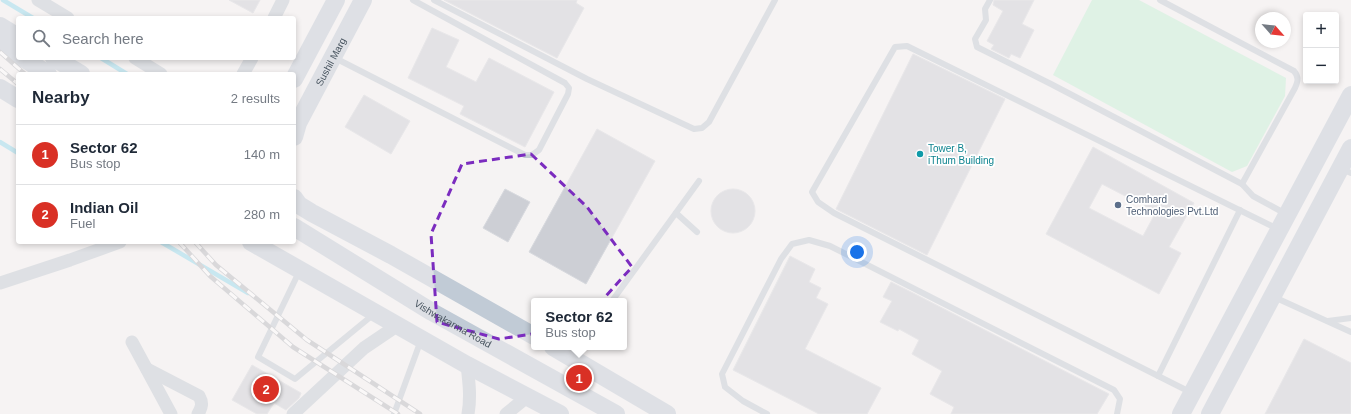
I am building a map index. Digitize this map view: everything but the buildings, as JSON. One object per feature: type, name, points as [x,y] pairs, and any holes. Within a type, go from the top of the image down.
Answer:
[{"type":"street","points":[[38,0],[65,16]]},
{"type":"street","points":[[275,16],[283,0]]},
{"type":"street","points":[[296,75],[336,0]]},
{"type":"street","name":"Sushil Marg","points":[[296,130],[363,0]]},
{"type":"street","points":[[0,26],[16,36]]},
{"type":"street","points":[[0,44],[16,54]]},
{"type":"street","points":[[30,60],[73,72]]},
{"type":"street","points":[[138,60],[158,72]]},
{"type":"street","points":[[244,72],[251,60]]},
{"type":"street","points":[[0,88],[16,98]]},
{"type":"street","points":[[1181,414],[1351,95]]},
{"type":"street","points":[[1210,414],[1272,296],[1345,171],[1351,148]]},
{"type":"street","points":[[296,202],[301,217],[301,232]]},
{"type":"street","points":[[296,202],[328,222],[391,255],[531,334]]},
{"type":"street","name":"Vishwakarma Road","points":[[301,232],[420,304],[616,414]]},
{"type":"street","points":[[0,283],[114,244]]},
{"type":"street","points":[[254,244],[467,365],[560,414]]},
{"type":"street","points":[[420,304],[434,280]]},
{"type":"street","points":[[293,414],[364,348],[398,325]]},
{"type":"street","points":[[132,342],[171,414]]},
{"type":"street","points":[[575,352],[667,414]]},
{"type":"street","points":[[467,365],[470,384],[470,403],[468,414]]},
{"type":"street","points":[[147,369],[199,396],[202,402],[202,408],[198,414]]},
{"type":"street","points":[[506,414],[527,397]]},
{"type":"lane","points":[[333,57],[525,155],[532,155],[539,150],[568,94],[569,88],[565,83],[413,0]]},
{"type":"lane","points":[[436,1],[587,79],[694,129],[702,128],[709,122],[775,0]]},
{"type":"lane","points":[[990,0],[985,9],[986,20],[975,39],[976,47],[1051,84],[1242,184],[1252,196],[1283,222]]},
{"type":"lane","points":[[1160,0],[1294,71],[1298,75],[1298,82],[1295,88],[1242,184]]},
{"type":"lane","points":[[1192,393],[834,212],[818,202],[812,192],[895,47],[907,46],[1240,210],[1283,222]]},
{"type":"lane","points":[[614,298],[699,181]]},
{"type":"lane","points":[[1158,376],[1240,210]]},
{"type":"lane","points":[[676,213],[697,232]]},
{"type":"lane","points":[[767,414],[743,401],[725,387],[722,374],[781,259],[792,244],[808,240],[830,246],[1114,390],[1120,399],[1117,414]]},
{"type":"lane","points":[[300,270],[258,357],[295,379],[376,313]]},
{"type":"lane","points":[[1272,296],[1351,332]]},
{"type":"lane","points":[[1328,322],[1351,318]]},
{"type":"lane","points":[[394,414],[421,338]]},
{"type":"highlighted area","points":[[531,154],[587,207],[632,267],[578,327],[499,339],[437,322],[431,234],[462,164]]},
{"type":"green space","points":[[1092,0],[1139,0],[1286,78],[1285,96],[1247,166],[1232,172],[1053,75]]},
{"type":"waterway","points":[[3,0],[30,16]]},
{"type":"waterway","points":[[104,60],[124,72]]},
{"type":"waterway","points":[[0,142],[16,152]]},
{"type":"waterway","points":[[164,244],[248,293]]},
{"type":"railway","points":[[0,52],[23,72]]},
{"type":"railway","points":[[0,69],[16,82]]},
{"type":"railway","points":[[181,244],[210,276],[293,347],[398,414]]},
{"type":"railway","points":[[197,244],[216,265],[307,340],[420,414]]},
{"type":"place","name":"Tower B, iThum Building","points":[[920,154]]},
{"type":"place","name":"Comhard Technologies Pvt.Ltd","points":[[1118,205]]},
{"type":"place","name":"Sector 62","points":[[579,378]]},
{"type":"place","name":"Indian Oil","points":[[266,389]]}]
